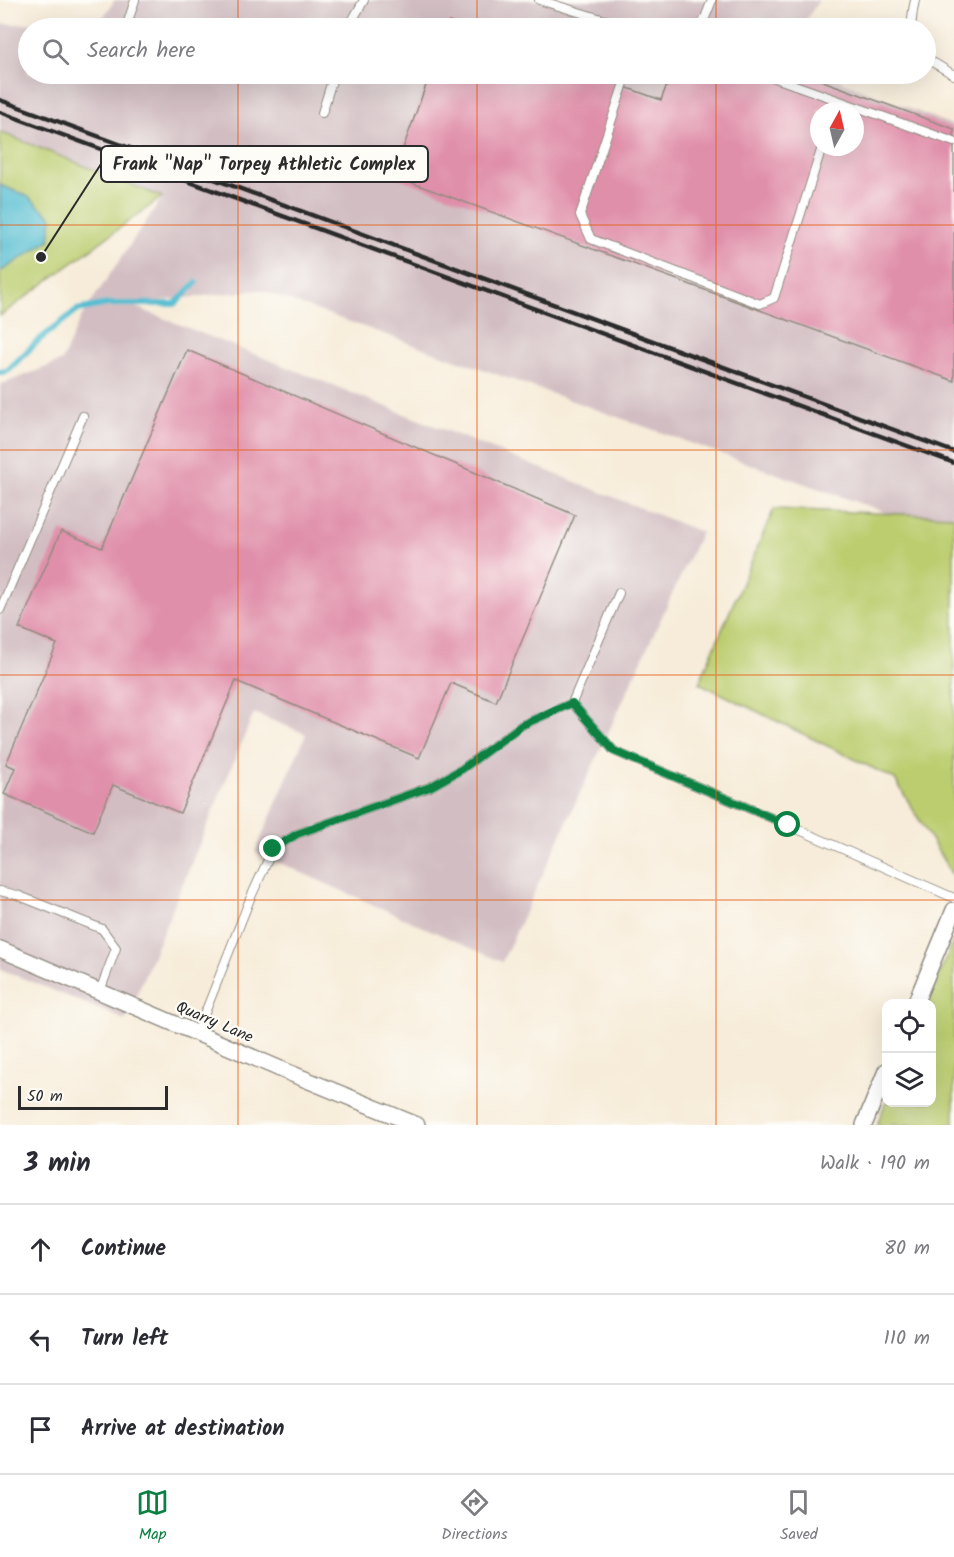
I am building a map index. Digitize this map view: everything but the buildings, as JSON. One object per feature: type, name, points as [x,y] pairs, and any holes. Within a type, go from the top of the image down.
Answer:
[{"type":"street","points":[[917,999],[954,910]]},
{"type":"street","name":"Quarry Lane","points":[[0,949],[417,1125]]},
{"type":"street","points":[[864,1125],[882,1081]]},
{"type":"lane","points":[[129,18],[135,0]]},
{"type":"lane","points":[[353,18],[363,0]]},
{"type":"lane","points":[[539,0],[598,18]]},
{"type":"lane","points":[[705,18],[712,0]]},
{"type":"lane","points":[[912,18],[915,0]]},
{"type":"lane","points":[[936,64],[954,75]]},
{"type":"lane","points":[[322,113],[331,84]]},
{"type":"lane","points":[[624,84],[580,215],[591,239],[760,304],[774,298],[819,156]]},
{"type":"lane","points":[[792,84],[954,142]]},
{"type":"lane","points":[[0,610],[82,416]]},
{"type":"lane","points":[[197,1033],[250,899],[273,849],[297,834],[430,787],[462,769],[522,725],[572,703],[618,593]]},
{"type":"lane","points":[[572,703],[614,751],[954,898]]},
{"type":"lane","points":[[0,891],[17,895],[102,929],[116,948],[100,991]]},
{"type":"shaded area","points":[[115,0],[819,0],[807,18],[102,18]]},
{"type":"shaded area","points":[[0,24],[18,24],[18,84],[848,84],[954,126],[954,516],[893,515],[260,290],[128,304],[701,532],[502,962],[255,852],[306,734],[254,713],[126,1020],[0,969],[0,385],[62,361],[81,317],[162,198],[0,132]]},
{"type":"green space","points":[[0,132],[162,197],[0,316]]},
{"type":"green space","points":[[774,509],[954,516],[954,878],[895,779],[699,683]]},
{"type":"green space","points":[[954,939],[954,1125],[877,1125],[884,1107],[936,1107],[936,999],[929,999]]},
{"type":"water","points":[[0,185],[27,196],[52,217],[50,240],[0,272]]},
{"type":"waterway","points":[[0,372],[7,371],[39,340],[77,310],[108,304],[175,304],[196,283]]},
{"type":"railway","points":[[0,100],[954,452]]},
{"type":"railway","points":[[0,112],[954,463]]},
{"type":"place","name":"Frank \"Nap\" Torpey Athletic Complex","points":[[41,257]]},
{"type":"route","points":[[273,849],[297,834],[430,787],[462,769],[522,725],[572,703],[614,751],[788,825]]}]
